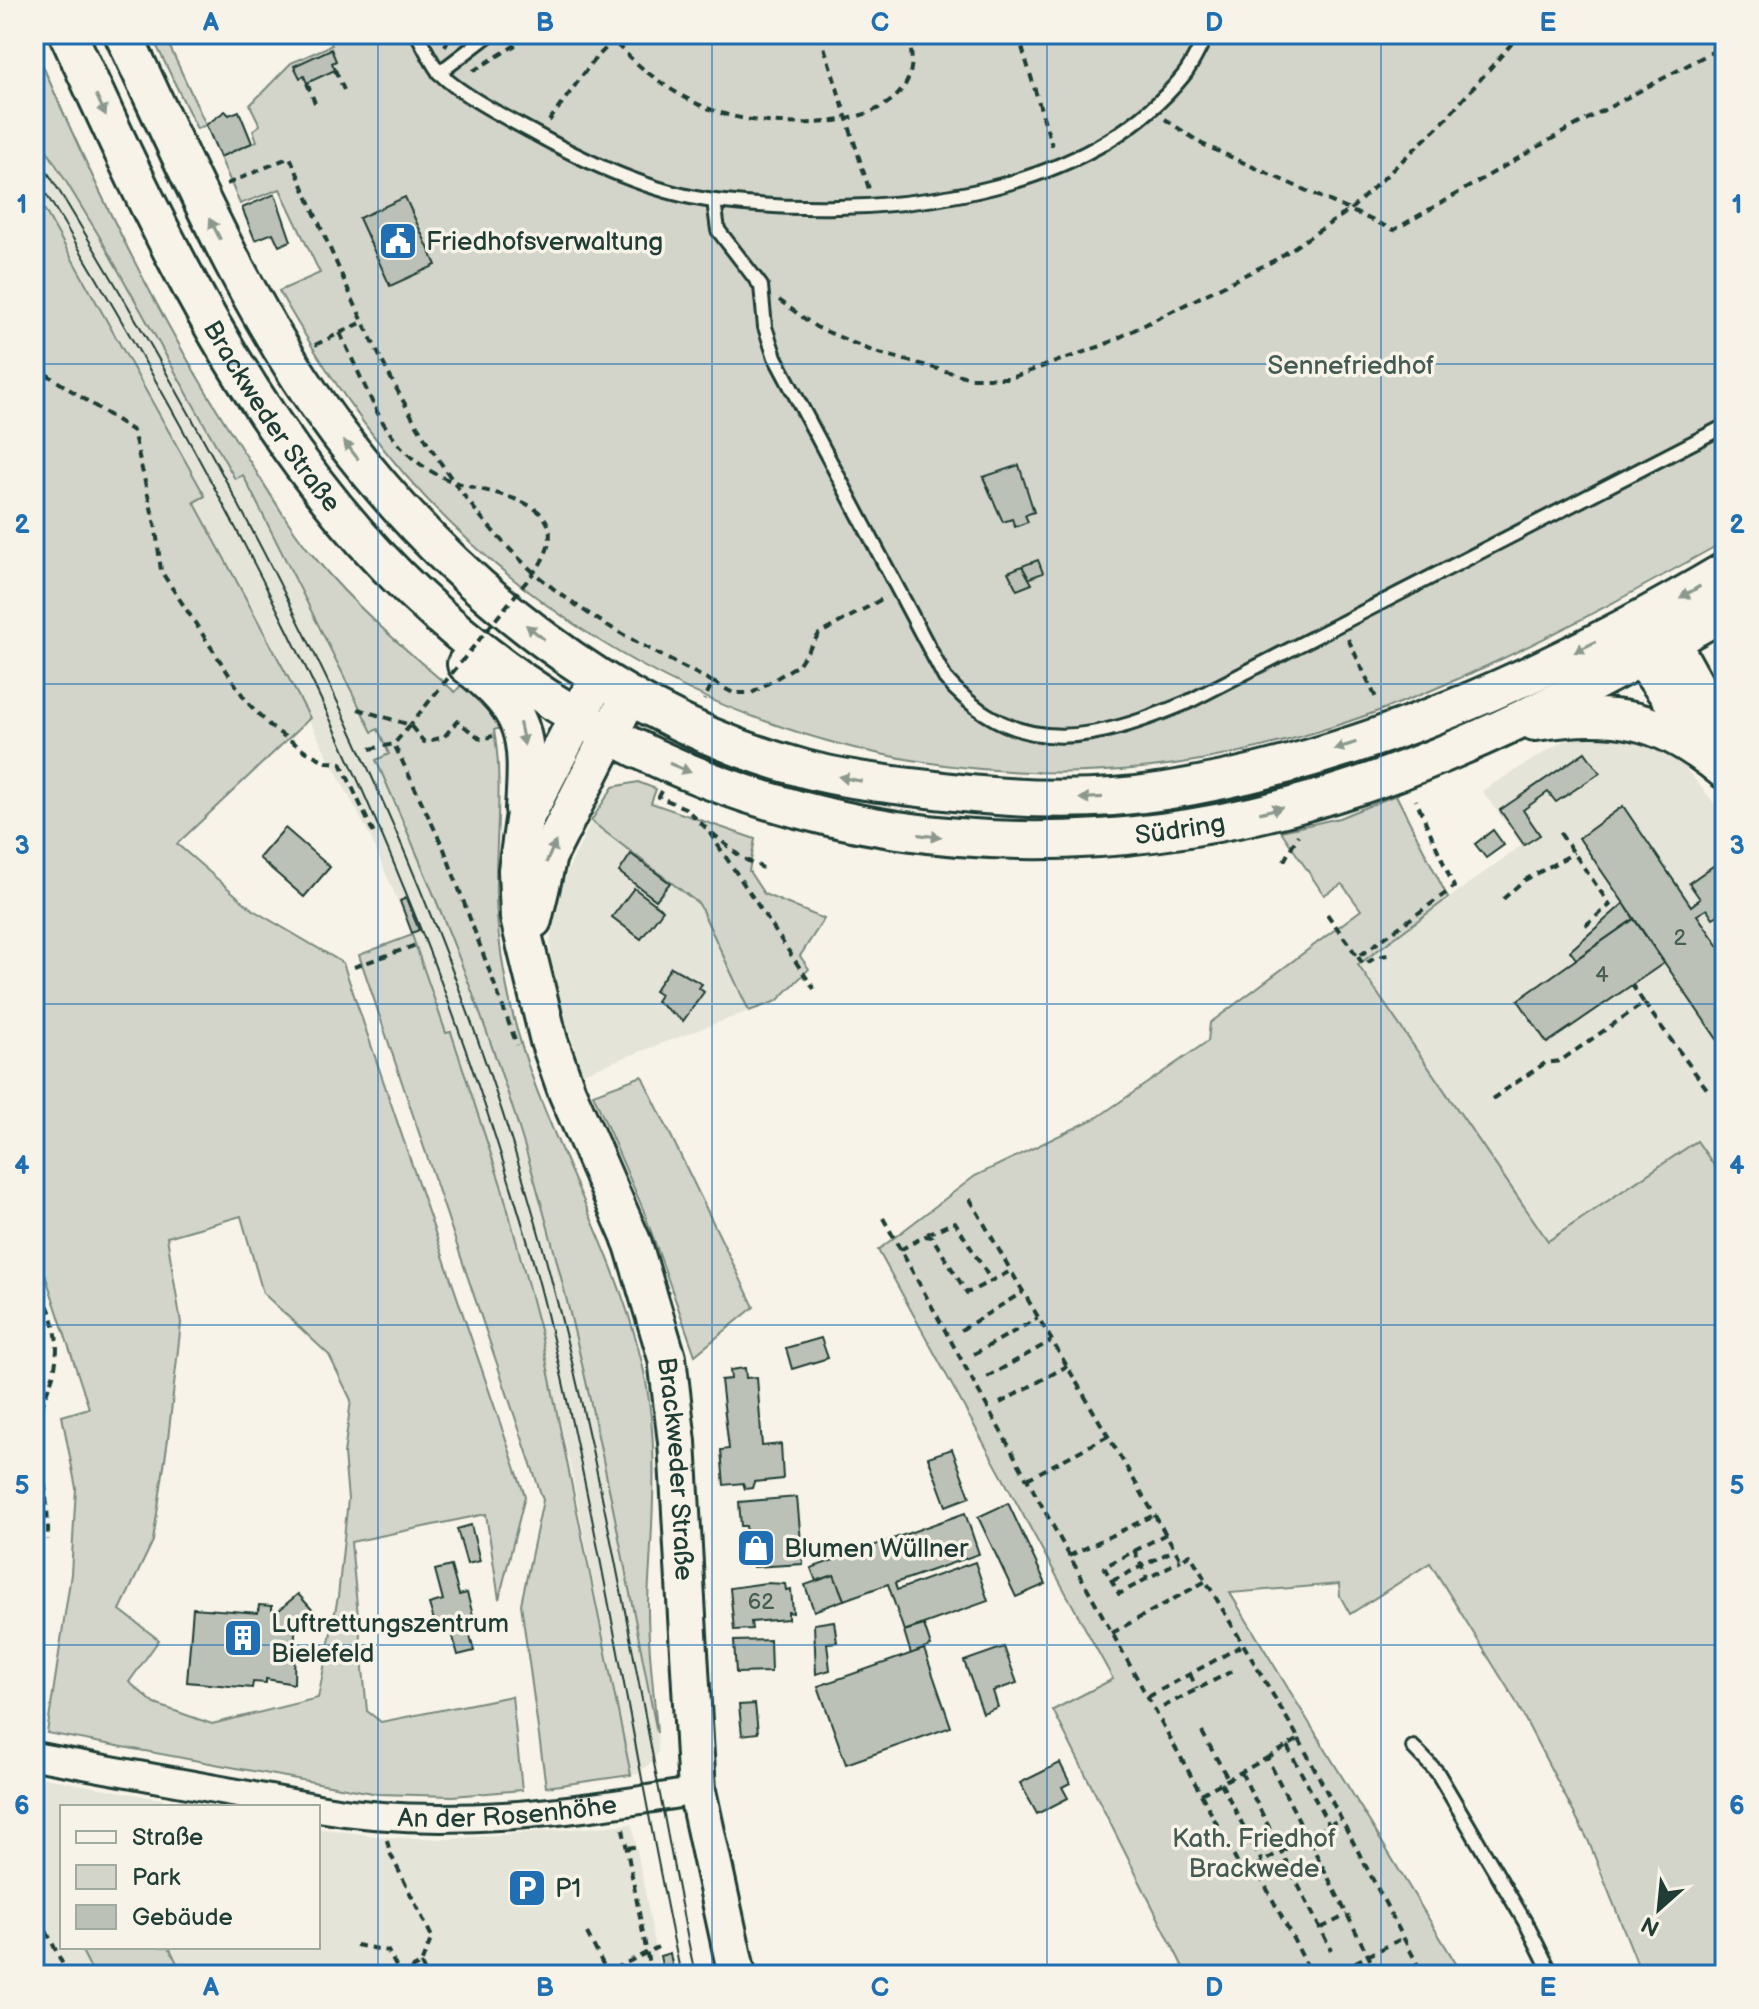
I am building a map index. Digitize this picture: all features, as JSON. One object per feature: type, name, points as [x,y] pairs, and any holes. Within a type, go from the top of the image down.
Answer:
[{"type":"main road","name":"Brackweder Straße","points":[[68,34],[191,289],[235,367],[316,484],[431,607],[532,686],[610,734]]},
{"type":"main road","name":"Brackweder Straße","points":[[123,34],[246,291],[336,431],[405,514],[448,558],[521,622],[630,695],[548,856],[533,918],[533,983]]},
{"type":"main road","points":[[316,484],[359,566],[413,619],[494,686],[519,720],[527,763],[524,820]]},
{"type":"main road","name":"Südring","points":[[610,734],[699,776],[797,809],[900,833],[1013,842],[1126,837],[1230,820],[1319,798],[1473,742],[1639,659],[1663,626],[1725,571]]},
{"type":"main road","name":"Südring","points":[[630,695],[709,735],[755,753],[853,780],[1012,798],[1118,797],[1286,766],[1486,696],[1621,628],[1663,626],[1725,611]]},
{"type":"main road","points":[[1663,626],[1725,739]]},
{"type":"main road","points":[[1621,628],[1639,659],[1725,770]]},
{"type":"main road","name":"Brackweder Straße","points":[[599,676],[524,820],[517,870],[519,918],[533,983],[567,1092],[633,1244],[667,1358],[677,1442],[697,1791],[737,1975]]},
{"type":"main road","points":[[1473,742],[1535,722],[1604,715],[1641,721],[1678,735],[1725,770]]},
{"type":"street","name":"An der Rosenhöhe","points":[[34,1756],[305,1805]]},
{"type":"street","name":"An der Rosenhöhe","points":[[320,1808],[390,1819],[447,1819],[618,1803],[697,1791]]},
{"type":"lane","points":[[417,34],[439,73],[539,136],[578,156],[665,189],[714,201],[875,206],[968,195],[1058,165],[1100,144],[1155,104],[1184,75],[1207,34]]},
{"type":"lane","points":[[439,73],[490,34]]},
{"type":"lane","points":[[714,201],[718,230],[761,286],[765,327],[775,357],[945,678],[961,696],[1008,725],[1056,738],[1079,738],[1129,726],[1188,702],[1725,426]]},
{"type":"lane","points":[[1413,1747],[1437,1772],[1528,1927],[1552,1975]]},
{"type":"path","points":[[607,34],[643,70],[676,94],[721,113],[759,121],[847,120],[873,112],[905,85],[912,67],[907,34]]},
{"type":"path","points":[[539,136],[563,100],[620,34]]},
{"type":"path","points":[[820,34],[875,206]]},
{"type":"path","points":[[1018,34],[1058,165]]},
{"type":"path","points":[[761,286],[816,327],[872,351],[971,378],[1010,378],[1104,345],[1169,314],[1275,260],[1350,210],[1444,121],[1520,34]]},
{"type":"path","points":[[1155,104],[1167,122],[1202,144],[1394,230],[1567,130],[1725,45]]},
{"type":"path","points":[[335,70],[344,90]]},
{"type":"path","points":[[307,83],[315,103]]},
{"type":"path","points":[[222,187],[290,157],[363,322],[445,470],[487,523],[529,568],[648,650],[733,693],[752,693],[798,665],[819,634],[898,590]]},
{"type":"path","points":[[307,348],[363,322]]},
{"type":"path","points":[[340,333],[389,435],[423,466],[445,478],[520,500],[538,509],[548,523],[552,538],[539,566],[394,744],[370,749]]},
{"type":"path","points":[[34,366],[133,431],[156,529],[161,571],[247,702],[271,727],[307,752],[327,762],[341,763],[374,834]]},
{"type":"path","points":[[1341,623],[1378,702]]},
{"type":"path","points":[[704,700],[713,682]]},
{"type":"path","points":[[358,709],[410,725],[424,742],[444,737],[457,721],[481,739],[497,736]]},
{"type":"path","points":[[394,744],[444,849],[521,1059]]},
{"type":"path","points":[[663,788],[659,797],[685,808],[742,858],[763,868]]},
{"type":"path","points":[[1358,957],[1454,887],[1416,800]]},
{"type":"path","points":[[1284,861],[1305,822]]},
{"type":"path","points":[[707,829],[814,989]]},
{"type":"path","points":[[1560,833],[1610,905],[1587,924],[1593,931]]},
{"type":"path","points":[[1503,899],[1523,881],[1574,853]]},
{"type":"path","points":[[1327,914],[1364,965],[1376,957],[1393,954]]},
{"type":"path","points":[[354,967],[416,945]]},
{"type":"path","points":[[1632,985],[1707,1089]]},
{"type":"path","points":[[1492,1099],[1545,1063],[1560,1061],[1644,1003]]},
{"type":"path","points":[[970,1199],[1181,1560]]},
{"type":"path","points":[[883,1218],[1242,1872],[1342,1818]]},
{"type":"path","points":[[900,1250],[955,1222],[992,1282]]},
{"type":"path","points":[[925,1236],[932,1237],[967,1293],[1011,1271]]},
{"type":"path","points":[[34,1281],[45,1298],[57,1331],[56,1364],[41,1415],[49,1502],[48,1540]]},
{"type":"path","points":[[961,1330],[1023,1292]]},
{"type":"path","points":[[974,1354],[1038,1318]]},
{"type":"path","points":[[987,1377],[1052,1341]]},
{"type":"path","points":[[1000,1403],[1067,1366]]},
{"type":"path","points":[[34,1420],[41,1415]]},
{"type":"path","points":[[1027,1479],[1108,1436]]},
{"type":"path","points":[[1069,1556],[1154,1515]]},
{"type":"path","points":[[1166,1534],[1104,1567],[1119,1594],[1190,1554],[1299,1739],[1423,1975]]},
{"type":"path","points":[[1134,1550],[1147,1578]]},
{"type":"path","points":[[1112,1581],[1175,1550]]},
{"type":"path","points":[[1112,1633],[1206,1581]]},
{"type":"path","points":[[1148,1697],[1243,1645]]},
{"type":"path","points":[[1163,1707],[1234,1670]]},
{"type":"path","points":[[1190,1674],[1197,1689]]},
{"type":"path","points":[[1202,1732],[1228,1779]]},
{"type":"path","points":[[1201,1794],[1299,1739]]},
{"type":"path","points":[[1287,1746],[1329,1825]]},
{"type":"path","points":[[1267,1758],[1378,1975]]},
{"type":"path","points":[[1241,1772],[1331,1950]]},
{"type":"path","points":[[1221,1783],[1262,1862]]},
{"type":"path","points":[[618,1803],[651,1975]]},
{"type":"path","points":[[356,1945],[388,1951],[400,1975],[421,1964],[432,1937],[390,1853],[387,1842],[390,1819]]},
{"type":"path","points":[[627,1848],[639,1846]]},
{"type":"path","points":[[1255,1866],[1312,1975]]},
{"type":"path","points":[[34,1906],[68,1975]]},
{"type":"path","points":[[1320,1928],[1347,1915]]},
{"type":"path","points":[[34,1922],[40,1919]]},
{"type":"path","points":[[587,1933],[604,1974],[658,1947]]},
{"type":"path","points":[[1330,1975],[1403,1937]]},
{"type":"path","points":[[421,1964],[426,1975]]},
{"type":"shaded area","points":[[34,129],[98,234],[234,478],[243,475],[372,731],[378,729],[389,754],[377,761],[436,897],[488,1035],[534,1176],[571,1318],[602,1452],[657,1733],[658,1752],[653,1761],[637,1774],[631,1775],[572,1473],[523,1259],[451,1032],[446,1034],[412,935],[370,836],[194,502],[205,496],[34,191]]},
{"type":"shaded area","points":[[1579,731],[1633,736],[1662,750],[1681,763],[1725,816],[1725,1181],[1696,1141],[1548,1242],[1358,964],[1522,845],[1482,791]]},
{"type":"shaded area","points":[[591,821],[699,904],[749,1011],[583,1073],[552,976],[550,942],[557,894]]},
{"type":"shaded area","points":[[34,1776],[194,1805],[60,1805],[60,1949],[320,1949],[320,1828],[383,1837],[449,1839],[632,1824],[661,1975],[34,1975]]},
{"type":"green space","points":[[151,34],[164,34],[206,125],[197,129]]},
{"type":"green space","name":"Sennefriedhof","points":[[326,34],[1725,34],[1725,541],[1550,636],[1429,691],[1304,736],[1240,752],[1128,769],[1017,772],[906,759],[799,732],[695,692],[598,640],[507,574],[425,497],[346,398],[279,291],[320,273],[280,189],[240,204],[220,157],[257,141],[253,130],[260,125],[250,105],[291,63],[332,45]]},
{"type":"green space","points":[[34,45],[104,200],[155,301],[211,400],[295,532],[347,594],[382,628],[455,692],[463,683],[475,692],[491,708],[498,721],[500,728],[494,730],[499,786],[496,894],[506,983],[517,1032],[533,1079],[627,1311],[647,1389],[654,1479],[648,1617],[657,1733],[602,1454],[553,1246],[518,1125],[482,1019],[421,863],[376,760],[389,754],[378,729],[372,732],[243,475],[235,479],[98,234],[34,129]]},
{"type":"green space","points":[[34,191],[205,496],[194,502],[310,718],[177,844],[253,910],[343,963],[525,1496],[499,1599],[486,1514],[351,1542],[367,1711],[381,1722],[512,1696],[522,1790],[453,1796],[378,1794],[47,1733],[71,1574],[76,1488],[62,1416],[89,1408],[34,1241]],"holes":[[[241,1216],[263,1293],[329,1355],[351,1400],[344,1454],[348,1499],[338,1597],[318,1698],[212,1724],[155,1704],[129,1682],[159,1640],[120,1610],[153,1541],[168,1439],[181,1323],[167,1237]]]},
{"type":"green space","points":[[638,782],[656,789],[651,803],[755,839],[749,871],[764,894],[824,919],[800,956],[809,969],[777,1001],[749,1011],[699,904],[591,821],[613,787]]},
{"type":"green space","name":"Kath. Friedhof Brackwede","points":[[1396,795],[1448,898],[1358,965],[1548,1241],[1697,1141],[1725,1181],[1725,1964],[1700,1975],[1642,1975],[1588,1840],[1515,1700],[1430,1563],[1350,1614],[1340,1596],[1339,1584],[1230,1593],[1463,1975],[1187,1975],[1053,1710],[1113,1679],[878,1250],[975,1176],[1098,1117],[1208,1041],[1210,1023],[1361,910],[1342,884],[1324,895],[1281,831],[1339,818]]},
{"type":"green space","points":[[412,935],[446,1033],[451,1032],[502,1188],[540,1330],[631,1775],[546,1787],[521,1604],[543,1500],[359,955]]},
{"type":"green space","points":[[642,1076],[754,1307],[695,1355],[643,1209],[593,1094]]},
{"type":"green space","points":[[81,1949],[170,1949],[183,1975],[94,1975]]},
{"type":"building","points":[[331,49],[336,61],[332,63],[335,70],[307,83],[304,76],[300,78],[294,66]]},
{"type":"building","points":[[225,111],[229,115],[239,111],[252,143],[220,157],[206,125]]},
{"type":"building","points":[[275,194],[291,241],[279,246],[273,233],[255,240],[242,208]]},
{"type":"building","name":"Friedhofsverwaltung","points":[[405,197],[436,265],[390,286],[359,218]]},
{"type":"building","points":[[1019,465],[1034,512],[1025,515],[1028,522],[1015,527],[1012,519],[1003,522],[983,477]]},
{"type":"building","points":[[1038,560],[1043,573],[1027,579],[1022,566]]},
{"type":"building","points":[[1022,566],[1032,584],[1017,590],[1008,572]]},
{"type":"building","points":[[1585,752],[1600,773],[1556,802],[1548,792],[1523,810],[1540,835],[1524,845],[1500,810]]},
{"type":"building","points":[[1623,806],[1691,906],[1700,899],[1689,883],[1716,864],[1725,877],[1725,911],[1713,918],[1707,909],[1697,915],[1725,955],[1725,1043],[1721,1045],[1579,838]]},
{"type":"building","points":[[285,828],[330,867],[304,897],[259,858]]},
{"type":"building","points":[[1493,830],[1504,845],[1486,858],[1475,844]]},
{"type":"building","points":[[631,854],[670,883],[656,900],[619,872]]},
{"type":"building","points":[[634,888],[663,910],[641,939],[612,917]]},
{"type":"building","points":[[406,898],[419,930],[412,933],[400,901]]},
{"type":"building","points":[[1624,903],[1634,919],[1576,959],[1570,951]]},
{"type":"building","points":[[1634,919],[1664,963],[1547,1043],[1518,1000]]},
{"type":"building","points":[[671,967],[702,984],[699,988],[704,992],[683,1021],[656,1001],[660,995],[654,991]]},
{"type":"building","points":[[821,1338],[828,1358],[792,1369],[786,1348]]},
{"type":"building","points":[[745,1368],[746,1378],[757,1377],[762,1446],[781,1444],[783,1479],[754,1482],[752,1488],[745,1489],[743,1483],[724,1485],[721,1450],[729,1449],[721,1380],[731,1379],[730,1370]]},
{"type":"building","points":[[952,1449],[970,1497],[946,1506],[928,1457]]},
{"type":"building","points":[[797,1497],[803,1564],[753,1567],[746,1526],[741,1526],[739,1502]]},
{"type":"building","points":[[1008,1503],[1046,1584],[1016,1597],[978,1517]]},
{"type":"building","points":[[965,1513],[979,1554],[895,1583],[897,1590],[975,1562],[988,1601],[904,1631],[888,1584],[844,1600],[834,1575],[816,1581],[811,1568]]},
{"type":"building","points":[[471,1525],[480,1561],[467,1564],[457,1529]]},
{"type":"building","points":[[451,1566],[459,1595],[467,1593],[474,1619],[466,1621],[474,1651],[458,1655],[450,1626],[437,1630],[429,1604],[443,1600],[435,1570]]},
{"type":"building","points":[[834,1575],[844,1600],[814,1611],[805,1585]]},
{"type":"building","points":[[785,1584],[786,1590],[791,1589],[793,1613],[788,1612],[788,1619],[751,1622],[752,1629],[734,1630],[730,1588]]},
{"type":"building","name":"Luftrettungszentrum Bielefeld","points":[[298,1594],[316,1614],[295,1632],[294,1684],[266,1679],[266,1683],[253,1682],[252,1688],[187,1682],[193,1608],[258,1613],[259,1605],[272,1606],[272,1610],[278,1611]]},
{"type":"building","points":[[834,1621],[837,1642],[827,1643],[830,1670],[816,1674],[814,1624]]},
{"type":"building","points":[[924,1625],[931,1646],[911,1654],[904,1631]]},
{"type":"building","points":[[770,1640],[771,1672],[736,1673],[734,1641]]},
{"type":"building","points":[[1004,1647],[1017,1683],[993,1691],[998,1707],[983,1713],[964,1661]]},
{"type":"building","points":[[924,1649],[951,1727],[846,1764],[818,1686]]},
{"type":"building","points":[[755,1704],[758,1733],[742,1735],[739,1705]]},
{"type":"building","points":[[1060,1763],[1070,1783],[1062,1787],[1068,1798],[1037,1814],[1020,1783]]},
{"type":"building","points":[[670,1953],[674,1975],[664,1975],[660,1956]]},
{"type":"tram line","points":[[34,150],[175,388],[306,635],[365,761],[470,1019],[514,1149],[570,1353],[615,1560],[695,1975]]},
{"type":"tram line","points":[[34,174],[166,400],[288,632],[397,870],[445,992],[504,1163],[546,1310],[600,1559],[681,1975]]},
{"type":"place","name":"Friedhofsverwaltung","points":[[398,241]]},
{"type":"place","name":"Blumen Wüllner","points":[[756,1548]]},
{"type":"place","name":"Luftrettungszentrum Bielefeld","points":[[243,1638]]},
{"type":"place","name":"P1","points":[[527,1888]]}]
